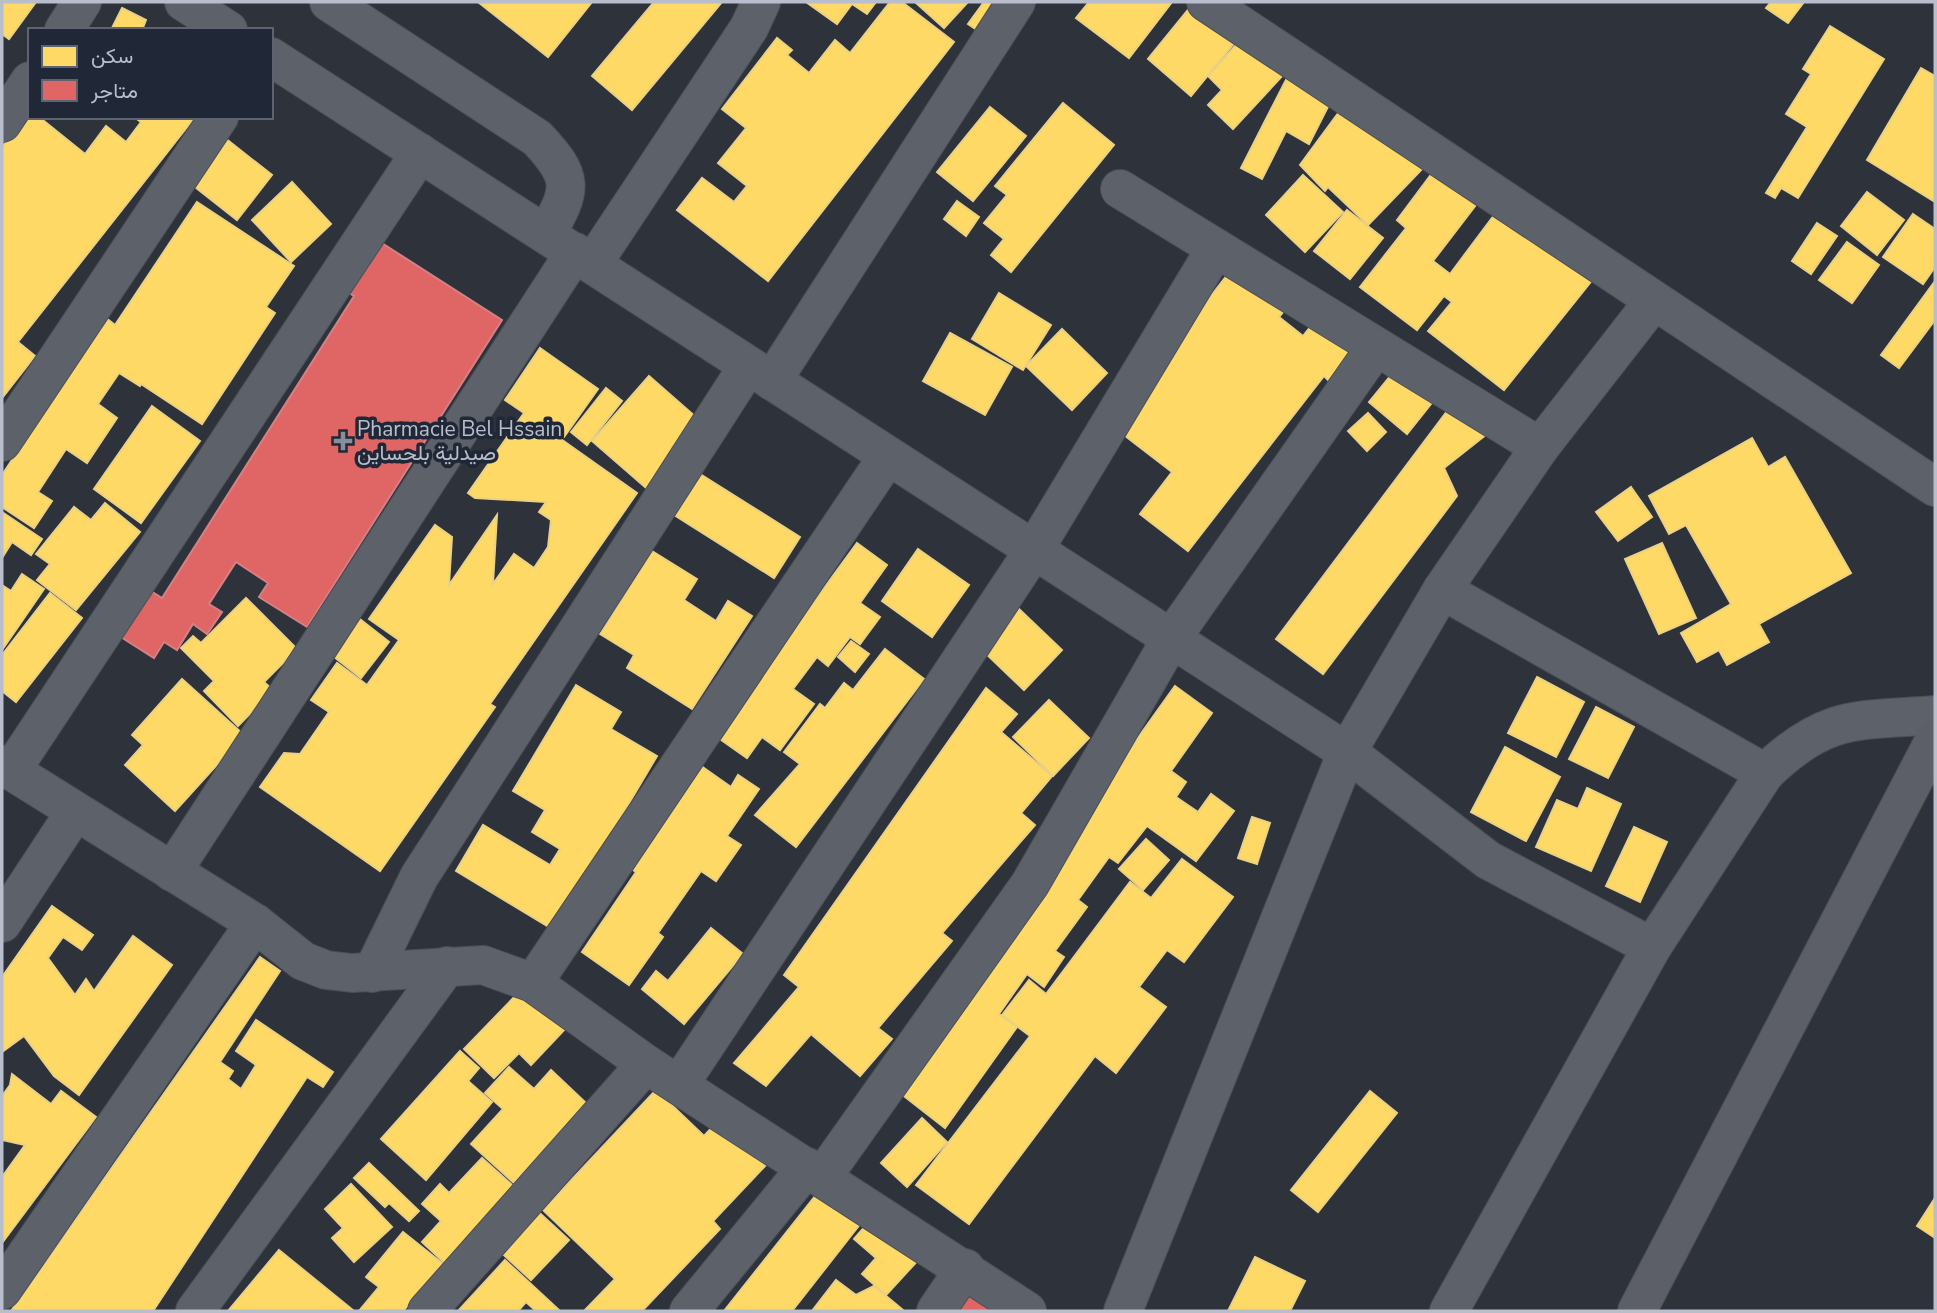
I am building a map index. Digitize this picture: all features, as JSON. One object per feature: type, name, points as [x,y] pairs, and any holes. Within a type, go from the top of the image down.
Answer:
[{"type":"street","points":[[65,28],[82,2]]},
{"type":"street","points":[[184,2],[225,28]]},
{"type":"street","points":[[329,2],[537,138],[557,159],[567,179],[571,250]]},
{"type":"street","points":[[172,872],[571,250],[750,29],[761,2]]},
{"type":"street","points":[[372,973],[419,877],[1016,2]]},
{"type":"street","points":[[1206,2],[1653,302],[1935,487]]},
{"type":"street","points":[[273,58],[1348,752],[1489,860],[1652,947]]},
{"type":"street","points":[[2,123],[28,84]]},
{"type":"street","points":[[2,442],[218,119]]},
{"type":"street","points":[[420,153],[6,768],[255,923],[303,961],[326,970],[372,973],[483,965],[533,983],[646,1064],[965,1268],[1027,1311]]},
{"type":"street","points":[[1120,189],[1540,447]]},
{"type":"street","points":[[679,1085],[1034,550],[1216,248]]},
{"type":"street","points":[[1123,1311],[1348,752],[1442,590],[1540,447],[1653,302]]},
{"type":"street","points":[[689,1311],[815,1171],[1030,884],[1171,639],[1376,347]]},
{"type":"street","points":[[533,983],[888,456]]},
{"type":"street","points":[[1442,590],[1765,773]]},
{"type":"street","points":[[1449,1311],[1652,947],[1765,773],[1788,751],[1824,728],[1849,722],[1935,715]]},
{"type":"street","points":[[1637,1311],[1924,789],[1935,739]]},
{"type":"street","points":[[2,923],[75,812]]},
{"type":"street","points":[[2,1290],[255,923]]},
{"type":"street","points":[[195,1311],[447,966]]},
{"type":"street","points":[[427,1311],[646,1064]]},
{"type":"street","points":[[936,1311],[965,1268]]},
{"type":"building: سكن","points":[[2,2],[36,2],[9,39],[2,34]]},
{"type":"building: سكن","points":[[478,2],[592,2],[548,57]]},
{"type":"building: سكن","points":[[654,2],[722,2],[632,110],[592,76]]},
{"type":"building: سكن","points":[[806,2],[876,2],[867,14],[852,4],[837,24]]},
{"type":"building: سكن","points":[[890,2],[902,2],[954,42],[768,281],[677,210],[702,178],[734,202],[747,186],[718,163],[746,128],[722,109],[777,38],[792,50],[787,55],[809,73],[835,40],[850,53]]},
{"type":"building: سكن","points":[[915,2],[968,2],[944,28]]},
{"type":"building: سكن","points":[[984,2],[1003,2],[983,34],[968,24]]},
{"type":"building: سكن","points":[[1089,2],[1172,2],[1129,58],[1076,18]]},
{"type":"building: سكن","points":[[1771,2],[1804,2],[1788,23],[1766,8]]},
{"type":"building: سكن","points":[[1192,5],[1236,41],[1191,96],[1148,59]]},
{"type":"building: سكن","points":[[122,8],[146,20],[143,28],[112,28]]},
{"type":"building: سكن","points":[[1830,26],[1884,59],[1798,198],[1781,188],[1775,198],[1766,193],[1807,127],[1786,114],[1811,74],[1803,69]]},
{"type":"building: سكن","points":[[1244,36],[1284,74],[1233,129],[1208,105],[1222,90],[1208,76]]},
{"type":"building: سكن","points":[[1921,68],[1935,76],[1935,202],[1867,160]]},
{"type":"building: سكن","points":[[1291,70],[1335,93],[1309,144],[1286,131],[1262,179],[1241,168]]},
{"type":"building: سكن","points":[[1063,103],[1114,145],[1011,272],[991,255],[1004,239],[984,223],[1007,195],[995,186]]},
{"type":"building: سكن","points":[[990,107],[1026,136],[973,201],[937,172]]},
{"type":"building: سكن","points":[[1342,108],[1422,169],[1368,225],[1328,187],[1325,191],[1300,165]]},
{"type":"building: سكن","points":[[28,114],[28,119],[41,119],[85,154],[106,126],[126,142],[141,122],[137,119],[193,119],[18,342],[35,356],[2,398],[2,147]]},
{"type":"building: سكن","points":[[225,138],[272,175],[237,220],[190,183]]},
{"type":"building: سكن","points":[[1436,168],[1479,201],[1433,261],[1450,274],[1501,206],[1594,278],[1504,390],[1428,331],[1452,302],[1444,296],[1417,330],[1360,287],[1406,228],[1397,220]]},
{"type":"building: سكن","points":[[1303,175],[1343,212],[1305,252],[1266,215]]},
{"type":"building: سكن","points":[[292,182],[331,224],[291,262],[252,220]]},
{"type":"building: سكن","points":[[1867,192],[1904,220],[1877,255],[1841,226]]},
{"type":"building: سكن","points":[[957,201],[979,217],[966,236],[944,219]]},
{"type":"building: سكن","points":[[197,202],[294,266],[266,307],[275,313],[202,424],[141,384],[140,386],[119,373],[98,404],[117,418],[87,463],[66,449],[38,492],[52,501],[34,528],[2,507],[2,475],[106,318],[115,325]]},
{"type":"building: سكن","points":[[1347,210],[1383,238],[1350,279],[1314,251]]},
{"type":"building: سكن","points":[[1913,214],[1935,229],[1935,267],[1923,284],[1883,257]]},
{"type":"building: سكن","points":[[1817,223],[1837,236],[1811,274],[1792,261]]},
{"type":"building: سكن","points":[[1847,242],[1879,265],[1852,303],[1819,280]]},
{"type":"building: سكن","points":[[1231,270],[1292,301],[1279,317],[1303,336],[1319,316],[1356,345],[1329,381],[1324,376],[1188,551],[1140,514],[1172,472],[1111,425]]},
{"type":"building: سكن","points":[[1935,281],[1935,320],[1899,368],[1881,355]]},
{"type":"building: سكن","points":[[999,293],[1051,325],[1023,370],[972,339]]},
{"type":"building: سكن","points":[[1062,329],[1107,373],[1072,410],[1026,366]]},
{"type":"building: سكن","points":[[950,333],[1012,367],[985,415],[923,381]]},
{"type":"building: سكن","points":[[540,348],[598,389],[564,437],[558,437],[637,493],[490,704],[495,707],[380,871],[260,787],[284,753],[300,754],[329,712],[311,700],[337,663],[367,685],[399,640],[369,619],[435,525],[452,537],[449,585],[497,515],[493,584],[514,554],[534,568],[548,547],[551,520],[539,512],[546,502],[475,498],[468,493],[524,413],[505,400]]},
{"type":"building: سكن","points":[[1401,363],[1439,394],[1407,434],[1369,402]]},
{"type":"building: سكن","points":[[649,376],[697,418],[672,447],[683,457],[652,493],[592,441]]},
{"type":"building: سكن","points":[[606,388],[622,401],[587,445],[571,432]]},
{"type":"building: سكن","points":[[1454,402],[1492,430],[1444,468],[1457,496],[1323,674],[1276,639]]},
{"type":"building: سكن","points":[[152,406],[200,441],[141,523],[94,489]]},
{"type":"building: سكن","points":[[1368,413],[1386,432],[1367,451],[1348,431]]},
{"type":"building: سكن","points":[[1752,438],[1768,467],[1785,457],[1851,573],[1759,624],[1769,642],[1727,665],[1719,650],[1697,662],[1681,633],[1731,604],[1686,525],[1669,534],[1649,496]]},
{"type":"building: سكن","points":[[689,467],[800,537],[774,578],[663,508]]},
{"type":"building: سكن","points":[[1631,487],[1652,517],[1618,541],[1596,512]]},
{"type":"building: سكن","points":[[105,503],[140,532],[76,610],[37,580],[50,564],[36,554],[74,507],[91,520]]},
{"type":"building: سكن","points":[[2,512],[42,539],[31,555],[12,542],[2,558]]},
{"type":"building: سكن","points":[[857,543],[887,565],[860,603],[880,617],[860,644],[850,637],[828,666],[817,657],[793,689],[814,704],[780,750],[762,737],[747,758],[710,732],[802,618]]},
{"type":"building: سكن","points":[[1662,543],[1696,618],[1659,634],[1625,559]]},
{"type":"building: سكن","points":[[918,549],[969,585],[932,637],[882,601]]},
{"type":"building: سكن","points":[[652,551],[697,579],[684,600],[716,621],[728,601],[752,616],[692,709],[627,668],[634,655],[600,634]]},
{"type":"building: سكن","points":[[22,574],[44,589],[2,650],[2,585],[11,591]]},
{"type":"building: سكن","points":[[50,593],[82,618],[16,702],[2,691],[2,655]]},
{"type":"building: سكن","points":[[246,598],[297,649],[264,682],[273,690],[238,726],[204,691],[214,681],[181,648],[193,636],[201,643]]},
{"type":"building: سكن","points":[[1019,609],[1062,650],[1024,690],[981,649]]},
{"type":"building: سكن","points":[[356,616],[389,642],[361,678],[328,652]]},
{"type":"building: سكن","points":[[851,641],[869,654],[855,672],[838,657]]},
{"type":"building: سكن","points":[[885,649],[924,679],[796,847],[755,815],[800,764],[784,752],[820,704],[825,708],[844,683],[853,690]]},
{"type":"building: سكن","points":[[1537,677],[1584,702],[1556,757],[1508,733]]},
{"type":"building: سكن","points":[[182,679],[244,735],[175,811],[125,765],[143,745],[132,735]]},
{"type":"building: سكن","points":[[576,685],[621,712],[611,729],[657,756],[554,930],[456,871],[483,825],[550,865],[560,849],[532,832],[545,810],[513,791]]},
{"type":"building: سكن","points":[[1175,686],[1212,713],[1171,771],[1186,782],[1176,797],[1198,812],[1211,794],[1234,811],[1196,861],[1147,826],[1118,863],[1109,857],[1078,900],[1087,907],[1055,951],[1064,957],[1044,987],[1027,974],[999,1014],[1017,1027],[945,1128],[900,1093],[971,971]]},
{"type":"building: سكن","points":[[986,688],[1017,714],[1001,732],[1052,776],[1021,813],[1035,825],[942,933],[952,941],[878,1028],[892,1039],[860,1076],[811,1034],[766,1086],[734,1063],[799,987],[784,975]]},
{"type":"building: سكن","points":[[1049,700],[1089,738],[1053,776],[1013,737]]},
{"type":"building: سكن","points":[[1596,707],[1634,727],[1608,778],[1569,759]]},
{"type":"building: سكن","points":[[1505,747],[1560,777],[1526,841],[1471,812]]},
{"type":"building: سكن","points":[[694,761],[731,787],[738,775],[759,789],[727,836],[741,845],[716,881],[701,871],[658,933],[663,937],[629,985],[582,952],[636,872],[623,863]]},
{"type":"building: سكن","points":[[1587,788],[1621,804],[1591,871],[1536,847],[1557,800],[1578,809]]},
{"type":"building: سكن","points":[[1252,817],[1270,823],[1257,864],[1238,858]]},
{"type":"building: سكن","points":[[1634,827],[1667,842],[1640,902],[1606,886]]},
{"type":"building: سكن","points":[[1146,839],[1169,860],[1143,890],[1119,869]]},
{"type":"building: سكن","points":[[1182,859],[1233,897],[1184,962],[1167,950],[1139,987],[1166,1007],[1116,1073],[1095,1056],[969,1224],[916,1185],[1030,1036],[1002,1015],[1029,980],[1046,994],[1130,882],[1151,898]]},
{"type":"building: سكن","points":[[52,906],[93,935],[82,950],[63,937],[48,958],[75,995],[86,979],[94,991],[133,936],[172,965],[79,1095],[54,1076],[24,1036],[2,1052],[2,977]]},
{"type":"building: سكن","points":[[711,928],[743,954],[684,1024],[642,989],[656,971],[668,981]]},
{"type":"building: سكن","points":[[260,957],[280,971],[220,1062],[233,1071],[228,1079],[241,1089],[256,1065],[236,1051],[256,1020],[333,1072],[323,1087],[307,1077],[153,1311],[11,1311]]},
{"type":"building: سكن","points":[[524,987],[566,1028],[531,1065],[519,1053],[494,1078],[464,1049]]},
{"type":"building: سكن","points":[[460,1051],[479,1068],[468,1081],[492,1102],[426,1180],[381,1139]]},
{"type":"building: سكن","points":[[509,1067],[534,1089],[551,1070],[586,1103],[514,1183],[471,1144],[503,1109],[485,1093]]},
{"type":"building: سكن","points":[[12,1074],[51,1104],[61,1091],[96,1117],[2,1243],[2,1177],[25,1145],[2,1140],[2,1096],[10,1085]]},
{"type":"building: سكن","points":[[656,1090],[704,1136],[719,1120],[766,1165],[713,1221],[720,1229],[642,1311],[584,1311],[615,1279],[543,1210]]},
{"type":"building: سكن","points":[[1370,1091],[1397,1113],[1318,1212],[1291,1190]]},
{"type":"building: سكن","points":[[922,1118],[947,1142],[907,1187],[881,1163]]},
{"type":"building: سكن","points":[[482,1158],[521,1193],[451,1269],[422,1242],[441,1221],[422,1204],[440,1184],[449,1193]]},
{"type":"building: سكن","points":[[369,1163],[419,1211],[409,1221],[389,1203],[385,1207],[354,1178]]},
{"type":"building: سكن","points":[[351,1184],[392,1227],[354,1262],[332,1238],[343,1228],[325,1209]]},
{"type":"building: سكن","points":[[820,1190],[861,1223],[792,1311],[724,1311]]},
{"type":"building: سكن","points":[[1935,1198],[1935,1238],[1917,1226]]},
{"type":"building: سكن","points":[[532,1206],[569,1240],[531,1280],[495,1247]]},
{"type":"building: سكن","points":[[875,1215],[921,1257],[886,1295],[862,1274],[876,1258],[854,1239]]},
{"type":"building: سكن","points":[[403,1232],[443,1264],[404,1310],[359,1311],[379,1287],[366,1277]]},
{"type":"building: سكن","points":[[279,1250],[354,1311],[228,1311]]},
{"type":"building: سكن","points":[[1255,1257],[1305,1281],[1290,1311],[1228,1311]]},
{"type":"building: سكن","points":[[505,1260],[560,1311],[536,1311],[526,1302],[518,1311],[458,1311]]},
{"type":"building: سكن","points":[[836,1280],[856,1295],[874,1286],[903,1310],[812,1311]]},
{"type":"building: متاجر","name":"Pharmacie Bel Hssain صيدلية بلحساين","points":[[374,238],[502,320],[307,627],[259,597],[268,583],[236,562],[209,604],[222,612],[207,634],[193,624],[177,650],[164,642],[154,658],[113,632],[143,586],[162,598],[354,296],[342,289]]},
{"type":"building: متاجر","points":[[969,1284],[1013,1311],[950,1311]]},
{"type":"place","name":"Pharmacie Bel Hssain صيدلية بلحساين","points":[[343,441]]}]
